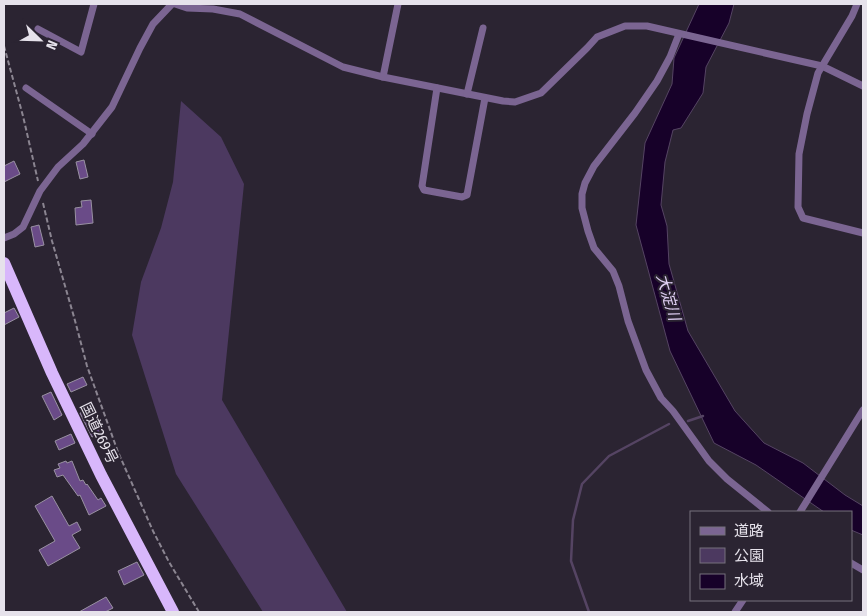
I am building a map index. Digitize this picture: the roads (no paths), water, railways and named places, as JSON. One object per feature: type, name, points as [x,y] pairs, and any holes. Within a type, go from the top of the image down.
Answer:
[{"type":"highway","name":"国道269号","points":[[4,263],[52,373],[101,475],[173,612]]},
{"type":"street","points":[[38,29],[82,52],[94,4]]},
{"type":"street","points":[[4,238],[14,234],[22,227],[40,191],[58,167],[92,134],[112,107],[153,24],[173,4],[187,8],[213,9],[240,14],[343,67],[503,101],[514,102],[541,92],[597,37],[625,26],[647,26],[822,66],[863,86]]},
{"type":"street","points":[[383,77],[398,4]]},
{"type":"street","points":[[858,4],[818,73],[799,154],[798,207],[802,218],[863,233]]},
{"type":"street","points":[[467,94],[483,28]]},
{"type":"street","points":[[680,34],[657,81],[594,166],[585,182],[582,194],[582,208],[594,248],[613,271],[628,321],[646,370],[661,398],[673,411],[709,461],[727,479],[767,511]]},
{"type":"street","points":[[26,88],[92,134]]},
{"type":"street","points":[[437,88],[422,186],[424,190],[462,197],[468,195],[485,98]]},
{"type":"street","points":[[801,511],[863,410]]},
{"type":"street","points":[[852,564],[863,570]]},
{"type":"street","points":[[735,612],[742,601]]},
{"type":"water","name":"大淀川","points":[[699,4],[734,4],[729,23],[706,67],[703,93],[681,128],[673,130],[665,162],[661,205],[667,226],[669,264],[688,331],[735,411],[764,443],[803,463],[845,495],[863,506],[863,535],[852,530],[852,511],[823,511],[756,465],[714,443],[670,351],[636,225],[645,143],[672,84],[674,58]]},
{"type":"waterway","points":[[688,421],[703,416]]},
{"type":"waterway","points":[[589,612],[571,561],[573,520],[582,484],[609,456],[669,424]]}]
